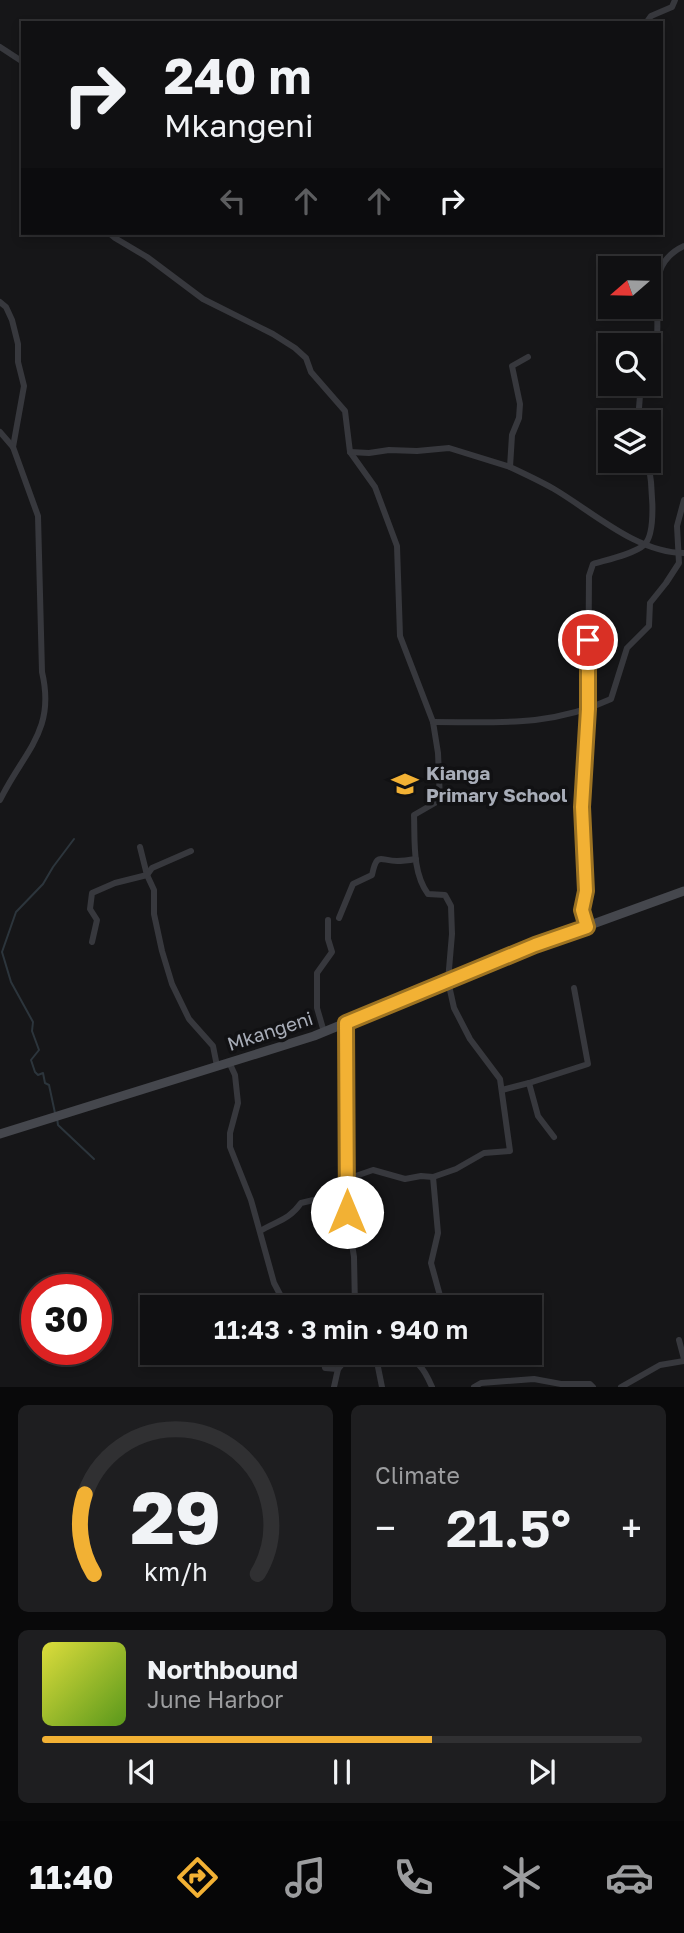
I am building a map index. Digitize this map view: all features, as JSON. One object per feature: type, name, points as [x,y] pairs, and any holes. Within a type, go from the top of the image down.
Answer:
[{"type":"street","points":[[647,21],[651,16],[673,7],[675,0]]},
{"type":"street","points":[[0,47],[21,61]]},
{"type":"street","points":[[112,235],[202,299],[272,334],[306,358],[311,372],[345,411],[350,452],[375,487],[397,546],[400,636],[433,722],[438,753],[440,800],[414,815],[420,882],[428,894],[446,895],[451,906],[452,934],[448,981],[454,1008],[470,1039],[497,1072],[510,1151],[484,1153],[456,1169],[433,1177],[405,1179],[373,1170],[347,1180]]},
{"type":"street","points":[[657,333],[656,289],[661,266],[673,251],[684,246]]},
{"type":"street","points":[[0,302],[6,307],[12,320],[24,386],[13,447]]},
{"type":"street","points":[[510,467],[512,435],[519,418],[520,404],[512,366],[528,357]]},
{"type":"street","points":[[0,432],[13,447],[38,516],[43,672],[47,693],[46,717],[0,800]]},
{"type":"street","points":[[350,452],[449,448],[510,467],[551,487],[644,545],[681,553]]},
{"type":"street","points":[[587,927],[582,910],[586,891],[582,807],[588,709],[589,576],[593,564],[644,545],[651,535],[650,473]]},
{"type":"street","points":[[433,722],[540,721],[588,709],[611,699],[627,648],[649,626],[650,603],[679,563],[681,553],[677,526],[684,500]]},
{"type":"street","points":[[140,847],[147,876],[154,890],[154,914],[172,984],[189,1018],[213,1046],[216,1066]]},
{"type":"street","points":[[92,942],[97,920],[90,909],[92,893],[115,883],[147,876],[152,868],[191,851]]},
{"type":"street","points":[[339,918],[353,884],[372,874],[374,862],[388,858],[394,862],[416,859]]},
{"type":"street","name":"Mkangeni","points":[[0,1134],[324,1032],[448,981],[684,891]]},
{"type":"street","points":[[324,1032],[317,1008],[317,973],[332,952],[328,939],[328,920]]},
{"type":"street","points":[[502,1090],[588,1064],[574,988]]},
{"type":"street","points":[[346,1023],[347,1212],[354,1257],[355,1295]]},
{"type":"street","points":[[229,1062],[235,1075],[238,1103],[230,1133],[230,1147],[280,1295]]},
{"type":"street","points":[[529,1083],[538,1116],[554,1137]]},
{"type":"street","points":[[433,1177],[438,1233],[431,1263],[440,1295]]},
{"type":"street","points":[[260,1231],[294,1213],[301,1203],[347,1192]]},
{"type":"street","points":[[621,1387],[660,1365],[684,1360],[679,1340]]},
{"type":"street","points":[[324,1365],[325,1368],[338,1369]]},
{"type":"street","points":[[334,1387],[341,1365]]},
{"type":"street","points":[[378,1365],[382,1387]]},
{"type":"street","points":[[420,1365],[432,1387]]},
{"type":"street","points":[[474,1387],[481,1383],[534,1379],[561,1384],[590,1384],[593,1387]]},
{"type":"waterway","points":[[55,1113],[49,1085],[45,1083],[43,1073],[38,1075],[35,1072],[31,1060],[39,1050],[32,1031],[33,1022],[11,982],[2,952],[16,912],[43,884],[74,839]]},
{"type":"waterway","points":[[57,1118],[58,1125],[94,1159]]},
{"type":"place","name":"Kianga Primary School","points":[[405,784]]},
{"type":"route","points":[[347,1212],[346,1023],[535,945],[587,927],[582,910],[586,891],[582,807],[588,709],[588,640]]}]
